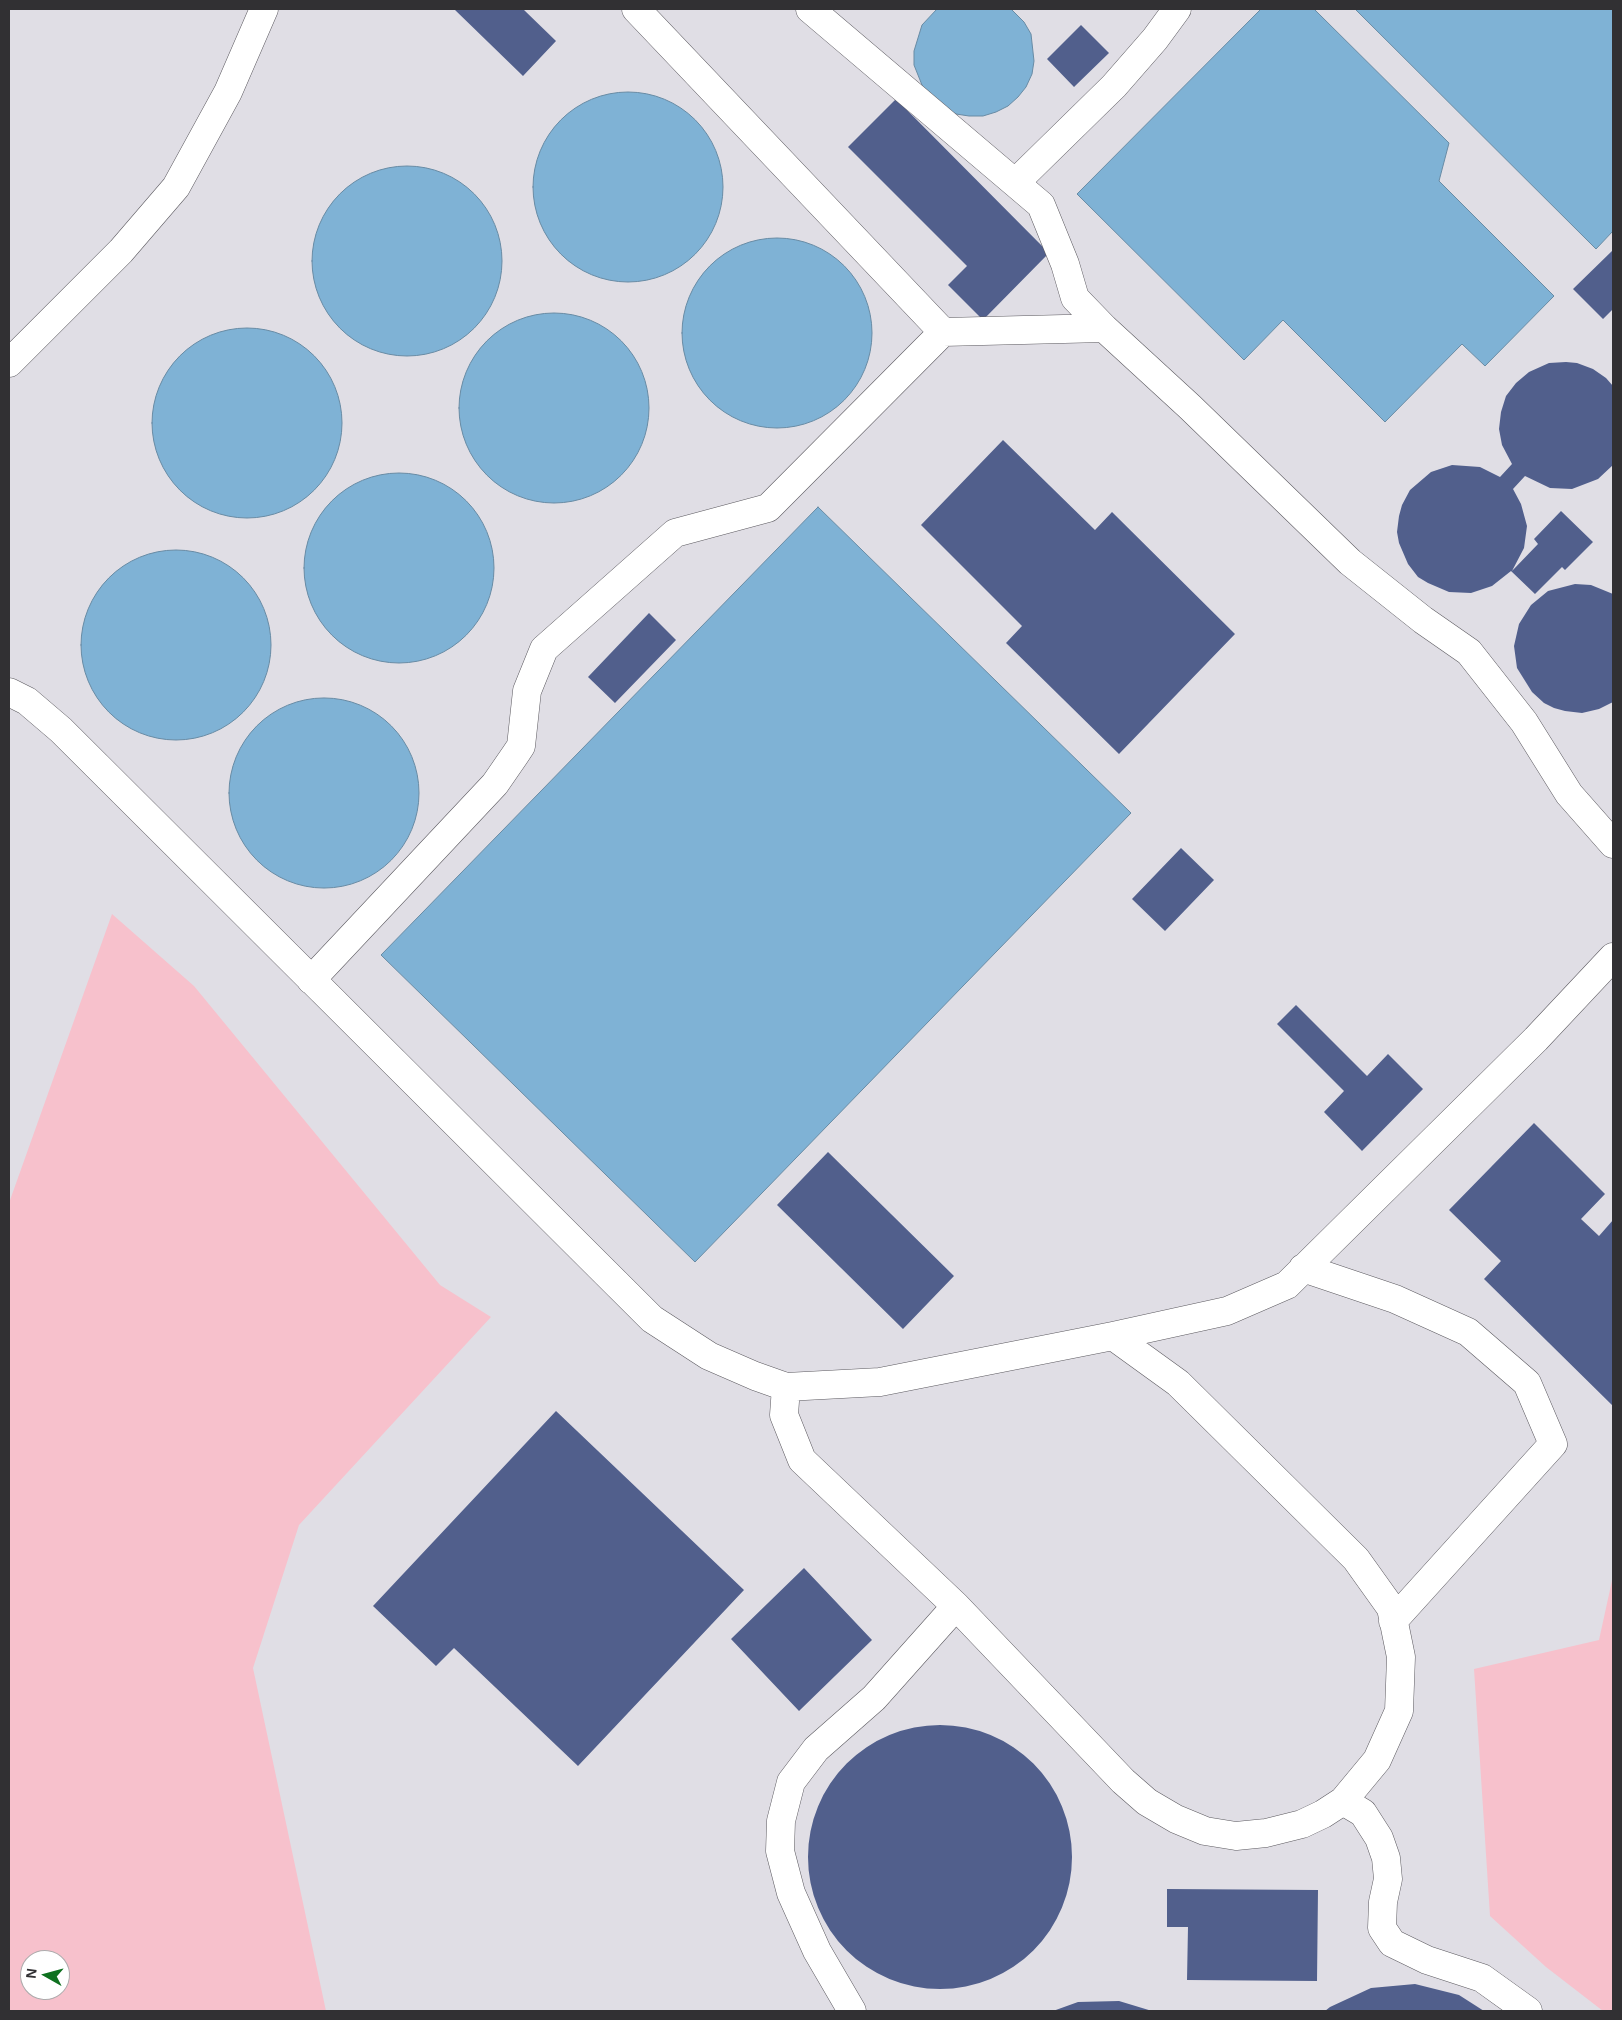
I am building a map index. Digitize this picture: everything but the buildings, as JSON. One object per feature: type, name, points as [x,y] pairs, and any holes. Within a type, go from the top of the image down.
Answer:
[{"type":"lane","points":[[9,363],[120,251],[176,188],[228,92],[264,9]]},
{"type":"lane","points":[[636,9],[942,332]]},
{"type":"lane","points":[[810,9],[1041,205],[1064,264],[1074,298],[1350,562],[1423,620],[1469,652],[1524,722],[1569,794],[1613,844]]},
{"type":"lane","points":[[1016,182],[1114,86],[1155,39],[1176,9]]},
{"type":"lane","points":[[311,980],[495,784],[516,755],[521,746],[527,691],[544,649],[675,533],[768,508],[942,332],[1104,328]]},
{"type":"lane","points":[[9,692],[27,701],[61,730],[652,1320],[708,1356],[786,1387],[880,1382],[1113,1336],[1226,1311],[1286,1285],[1536,1039],[1613,957]]},
{"type":"lane","points":[[1303,1268],[1396,1299],[1468,1332],[1527,1383],[1554,1444],[1393,1621]]},
{"type":"lane","points":[[786,1387],[784,1415],[802,1460],[956,1606],[1123,1780],[1147,1802],[1176,1819],[1205,1831],[1236,1836],[1266,1833],[1302,1824],[1343,1802],[1377,1760],[1399,1711],[1401,1657],[1391,1608],[1356,1559],[1178,1383],[1113,1336]]},
{"type":"lane","points":[[852,2011],[817,1950],[791,1893],[780,1851],[781,1821],[791,1782],[816,1749],[874,1698],[956,1606]]},
{"type":"lane","points":[[1343,1802],[1363,1813],[1386,1858],[1388,1879],[1383,1902],[1382,1928],[1392,1943],[1427,1960],[1482,1978],[1528,2011]]},
{"type":"shaded area","points":[[112,914],[194,986],[440,1285],[491,1317],[299,1525],[253,1668],[326,2011],[9,2011],[9,1203]]},
{"type":"shaded area","points":[[1613,1576],[1613,2011],[1603,2011],[1546,1967],[1490,1916],[1474,1669],[1599,1640]]},
{"type":"water","points":[[937,9],[1011,9],[1024,22],[1031,34],[1034,61],[1032,74],[1026,87],[1008,106],[983,116],[956,114],[944,108],[924,90],[914,65],[914,51],[922,25]]},
{"type":"water","points":[[1261,9],[1314,9],[1449,143],[1439,181],[1554,296],[1485,366],[1462,344],[1385,422],[1283,320],[1244,360],[1077,194]]},
{"type":"water","points":[[1355,9],[1613,9],[1613,231],[1596,249]]},
{"type":"water","points":[[628,92],[664,99],[681,108],[695,120],[707,134],[716,151],[723,187],[716,223],[707,240],[695,254],[681,266],[664,275],[628,282],[592,275],[575,266],[561,254],[549,240],[540,223],[533,187],[540,151],[549,134],[561,120],[575,108],[592,99]]},
{"type":"water","points":[[407,166],[434,170],[460,182],[474,194],[486,208],[498,234],[502,261],[498,288],[486,314],[474,328],[460,340],[434,352],[407,356],[380,352],[354,340],[340,328],[328,314],[316,288],[312,261],[316,234],[328,208],[340,194],[354,182],[380,170]]},
{"type":"water","points":[[777,238],[813,245],[830,254],[844,266],[856,280],[865,297],[872,333],[865,369],[856,386],[844,400],[830,412],[813,421],[777,428],[741,421],[724,412],[710,400],[698,386],[689,369],[682,333],[689,297],[698,280],[710,266],[724,254],[741,245]]},
{"type":"water","points":[[554,313],[581,317],[599,324],[621,341],[638,363],[645,381],[649,408],[645,435],[638,453],[621,475],[599,492],[581,499],[554,503],[527,499],[509,492],[487,475],[470,453],[463,435],[459,408],[463,381],[470,363],[487,341],[509,324],[527,317]]},
{"type":"water","points":[[247,328],[274,332],[292,339],[314,356],[331,378],[338,396],[342,423],[338,450],[331,468],[314,490],[292,507],[274,514],[247,518],[220,514],[202,507],[180,490],[163,468],[156,450],[152,423],[156,396],[163,378],[180,356],[202,339],[220,332]]},
{"type":"water","points":[[399,473],[435,480],[452,489],[466,501],[478,515],[487,532],[494,568],[487,604],[478,621],[466,635],[452,647],[435,656],[399,663],[363,656],[346,647],[332,635],[320,621],[311,604],[304,568],[311,532],[320,515],[332,501],[346,489],[363,480]]},
{"type":"water","points":[[818,507],[1131,813],[695,1262],[381,955]]},
{"type":"water","points":[[176,550],[203,554],[221,561],[243,578],[260,600],[267,618],[271,645],[267,672],[260,690],[243,712],[221,729],[203,736],[176,740],[149,736],[131,729],[109,712],[92,690],[85,672],[81,645],[85,618],[92,600],[109,578],[131,561],[149,554]]},
{"type":"water","points":[[324,698],[360,705],[377,714],[391,726],[403,740],[412,757],[419,793],[412,829],[403,846],[391,860],[377,872],[360,881],[324,888],[288,881],[271,872],[257,860],[245,846],[236,829],[229,793],[236,757],[245,740],[257,726],[271,714],[288,705]]}]
